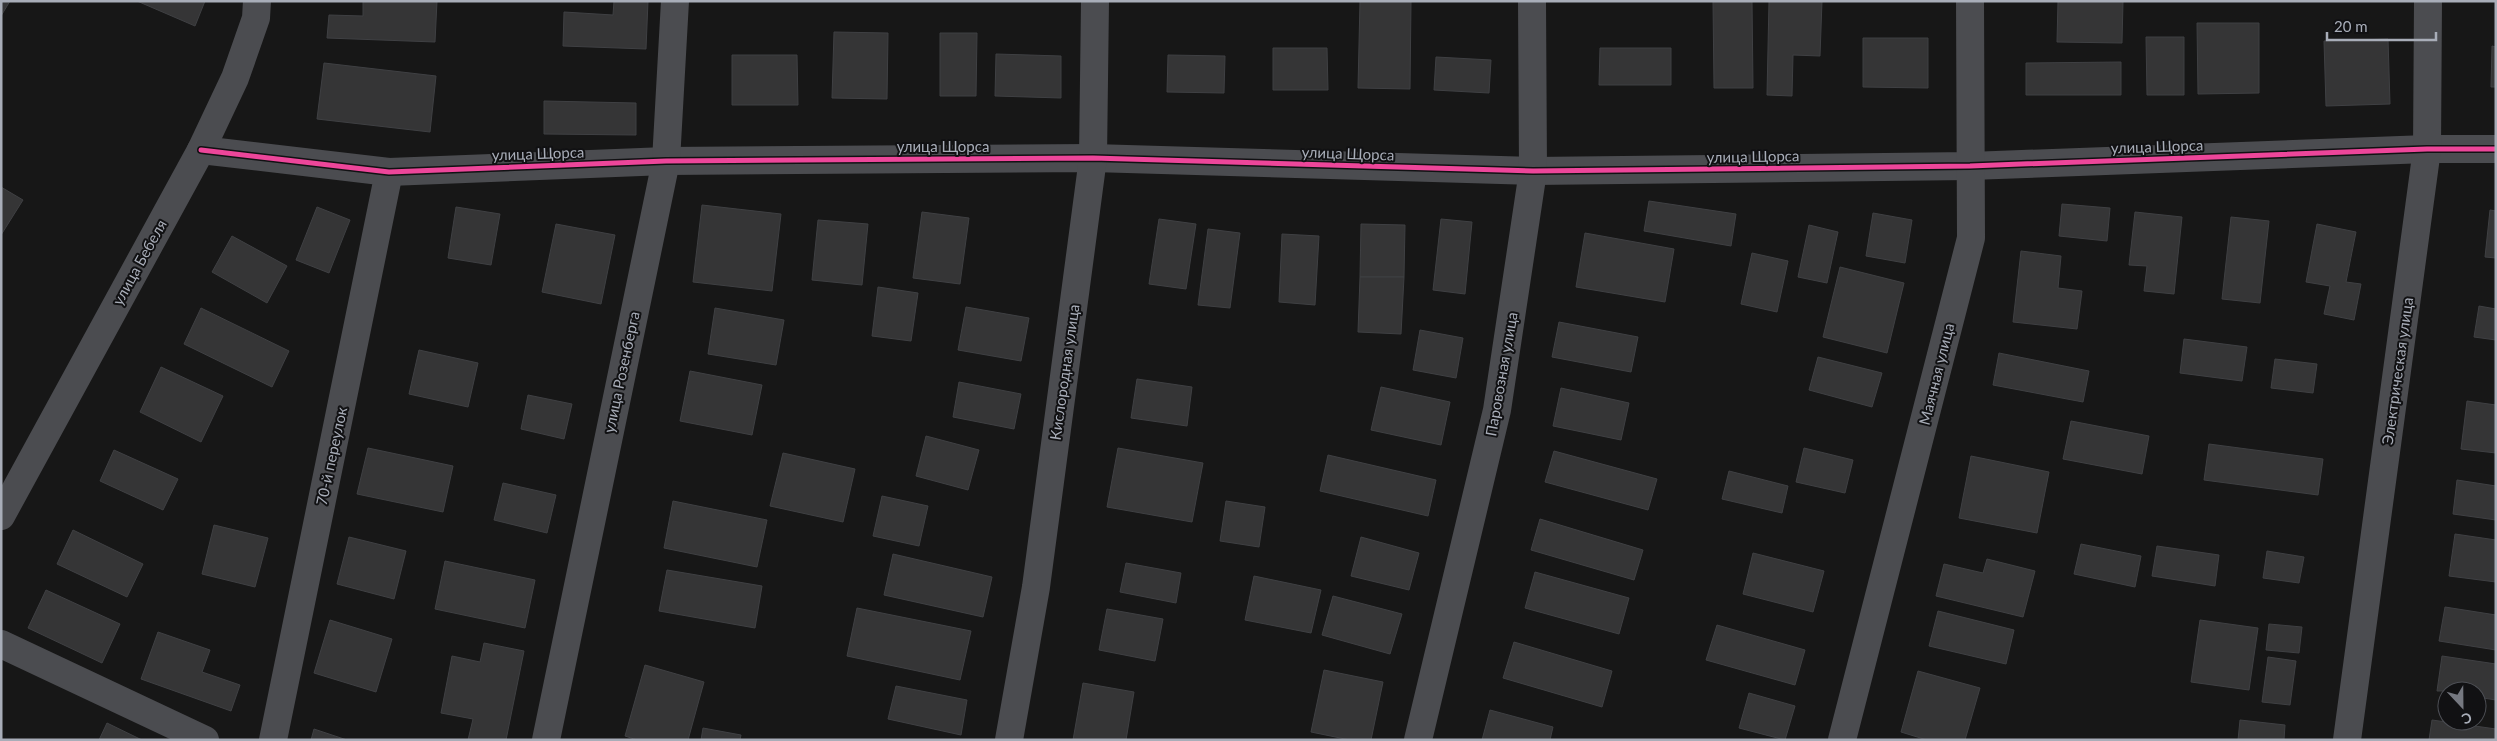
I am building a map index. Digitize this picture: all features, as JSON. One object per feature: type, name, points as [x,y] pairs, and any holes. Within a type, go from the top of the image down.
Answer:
[{"type":"street","name":"улица Бебеля","points":[[1,516],[201,150],[235,78],[256,18],[257,1]]},
{"type":"street","name":"улица Розенберга","points":[[546,740],[666,161],[675,1]]},
{"type":"street","name":"Кислородная улица","points":[[1009,740],[1036,587],[1093,158],[1095,1]]},
{"type":"street","name":"Паровозная улица","points":[[1418,740],[1497,410],[1532,170],[1532,1]]},
{"type":"street","name":"Маячная улица","points":[[1842,740],[1971,238],[1970,1]]},
{"type":"street","name":"Электрическая улица","points":[[2347,740],[2427,148],[2428,1]]},
{"type":"street","name":"улица Щорса","points":[[201,150],[390,172],[666,161],[1093,158],[1532,170],[1970,166],[2427,148],[2496,149]]},
{"type":"street","name":"70-й переулок","points":[[273,740],[390,172]]},
{"type":"street","points":[[1,644],[205,740]]},
{"type":"building","points":[[1,1],[10,1],[1,16]]},
{"type":"building","points":[[137,1],[205,1],[195,26]]},
{"type":"building","points":[[363,1],[437,1],[435,42],[327,38],[329,15],[363,16]]},
{"type":"building","points":[[614,1],[648,1],[646,49],[563,46],[564,12],[613,15]]},
{"type":"building","points":[[1360,1],[1411,1],[1410,89],[1358,88]]},
{"type":"building","points":[[1713,1],[1752,1],[1753,88],[1714,88]]},
{"type":"building","points":[[1769,1],[1822,1],[1820,56],[1793,55],[1792,96],[1767,95]]},
{"type":"building","points":[[2058,1],[2123,1],[2122,43],[2057,42]]},
{"type":"building","points":[[2197,23],[2259,23],[2259,93],[2198,94]]},
{"type":"building","points":[[834,32],[888,33],[887,99],[832,98]]},
{"type":"building","points":[[940,33],[977,33],[976,96],[940,96]]},
{"type":"building","points":[[2146,37],[2184,37],[2184,95],[2147,95]]},
{"type":"building","points":[[1863,38],[1928,38],[1928,88],[1863,87]]},
{"type":"building","points":[[2388,39],[2390,104],[2326,106],[2324,41]]},
{"type":"building","points":[[2492,46],[2496,47],[2496,87],[2491,87]]},
{"type":"building","points":[[1273,48],[1327,48],[1328,90],[1273,90]]},
{"type":"building","points":[[1600,48],[1671,48],[1671,85],[1599,85]]},
{"type":"building","points":[[996,54],[1061,56],[1061,98],[995,96]]},
{"type":"building","points":[[732,55],[797,55],[798,105],[732,105]]},
{"type":"building","points":[[1168,55],[1225,56],[1224,93],[1167,92]]},
{"type":"building","points":[[1436,57],[1491,60],[1489,93],[1434,90]]},
{"type":"building","points":[[2121,62],[2121,95],[2026,95],[2026,63]]},
{"type":"building","points":[[324,63],[436,76],[430,132],[317,119]]},
{"type":"building","points":[[544,101],[636,103],[636,135],[544,134]]},
{"type":"building","points":[[1,187],[23,200],[1,235]]},
{"type":"building","points":[[1649,201],[1736,214],[1731,246],[1644,231]]},
{"type":"building","points":[[2062,204],[2110,208],[2107,241],[2059,236]]},
{"type":"building","points":[[702,205],[781,214],[772,291],[693,282]]},
{"type":"building","points":[[317,207],[350,220],[329,273],[296,260]]},
{"type":"building","points":[[456,207],[500,214],[491,265],[448,258]]},
{"type":"building","points":[[2490,210],[2496,211],[2496,258],[2485,257]]},
{"type":"building","points":[[922,212],[969,218],[960,284],[913,278]]},
{"type":"building","points":[[2135,212],[2182,217],[2174,294],[2144,291],[2147,266],[2129,265]]},
{"type":"building","points":[[1873,213],[1912,220],[1905,263],[1866,256]]},
{"type":"building","points":[[2231,217],[2269,221],[2260,303],[2222,299]]},
{"type":"building","points":[[1159,219],[1196,224],[1186,289],[1149,284]]},
{"type":"building","points":[[1441,219],[1472,222],[1465,294],[1433,290]]},
{"type":"building","points":[[818,220],[868,224],[862,285],[812,280]]},
{"type":"building","points":[[556,224],[615,235],[601,304],[542,292]]},
{"type":"building","points":[[1361,224],[1405,225],[1404,277],[1360,277]]},
{"type":"building","points":[[2317,224],[2356,232],[2346,282],[2361,284],[2354,320],[2324,314],[2330,286],[2306,282]]},
{"type":"building","points":[[1809,225],[1838,232],[1827,283],[1798,277]]},
{"type":"building","points":[[1208,229],[1240,233],[1230,308],[1198,305]]},
{"type":"building","points":[[1585,233],[1674,249],[1665,302],[1576,287]]},
{"type":"building","points":[[1282,234],[1319,236],[1315,305],[1279,302]]},
{"type":"building","points":[[232,236],[287,266],[267,303],[212,272]]},
{"type":"building","points":[[2021,251],[2061,256],[2058,288],[2082,291],[2077,329],[2013,322]]},
{"type":"building","points":[[1752,253],[1788,261],[1777,312],[1741,304]]},
{"type":"building","points":[[1840,267],[1904,283],[1887,353],[1823,337]]},
{"type":"building","points":[[1360,277],[1404,277],[1401,334],[1358,332]]},
{"type":"building","points":[[878,287],[918,293],[911,341],[872,336]]},
{"type":"building","points":[[2479,306],[2496,309],[2496,340],[2474,337]]},
{"type":"building","points":[[966,307],[1029,318],[1021,361],[958,350]]},
{"type":"building","points":[[201,308],[289,351],[272,387],[184,344]]},
{"type":"building","points":[[715,308],[784,320],[776,365],[708,354]]},
{"type":"building","points":[[1559,322],[1638,337],[1631,372],[1552,357]]},
{"type":"building","points":[[1420,330],[1463,338],[1456,378],[1413,370]]},
{"type":"building","points":[[2184,339],[2247,347],[2242,381],[2180,373]]},
{"type":"building","points":[[419,350],[478,363],[468,407],[409,394]]},
{"type":"building","points":[[1999,353],[2089,371],[2083,402],[1993,385]]},
{"type":"building","points":[[1818,357],[1882,373],[1872,407],[1809,390]]},
{"type":"building","points":[[2275,359],[2317,364],[2313,393],[2271,388]]},
{"type":"building","points":[[161,367],[223,396],[201,442],[140,412]]},
{"type":"building","points":[[690,371],[762,385],[752,435],[680,421]]},
{"type":"building","points":[[1137,379],[1192,387],[1187,426],[1131,418]]},
{"type":"building","points":[[959,382],[1021,394],[1014,429],[953,417]]},
{"type":"building","points":[[1381,387],[1450,402],[1441,445],[1371,430]]},
{"type":"building","points":[[1561,388],[1629,403],[1621,440],[1553,426]]},
{"type":"building","points":[[528,395],[572,404],[564,439],[521,429]]},
{"type":"building","points":[[2467,401],[2496,405],[2496,453],[2461,449]]},
{"type":"building","points":[[2071,421],[2149,436],[2142,474],[2063,459]]},
{"type":"building","points":[[926,436],[979,450],[968,490],[916,476]]},
{"type":"building","points":[[2209,444],[2323,459],[2318,495],[2204,480]]},
{"type":"building","points":[[368,448],[453,466],[443,512],[357,494]]},
{"type":"building","points":[[1118,448],[1203,463],[1192,522],[1107,507]]},
{"type":"building","points":[[1804,448],[1853,460],[1845,493],[1796,482]]},
{"type":"building","points":[[114,450],[178,479],[163,510],[100,481]]},
{"type":"building","points":[[1554,451],[1657,479],[1648,510],[1545,482]]},
{"type":"building","points":[[783,453],[855,469],[843,522],[770,506]]},
{"type":"building","points":[[1328,455],[1436,480],[1428,516],[1320,491]]},
{"type":"building","points":[[1971,456],[2049,472],[2037,533],[1959,518]]},
{"type":"building","points":[[1729,471],[1788,486],[1782,513],[1722,499]]},
{"type":"building","points":[[2457,480],[2496,486],[2496,520],[2453,514]]},
{"type":"building","points":[[503,483],[556,495],[547,533],[494,520]]},
{"type":"building","points":[[882,496],[928,506],[919,546],[873,536]]},
{"type":"building","points":[[673,501],[767,520],[757,567],[664,548]]},
{"type":"building","points":[[1226,501],[1265,507],[1259,547],[1220,541]]},
{"type":"building","points":[[1540,519],[1643,550],[1634,580],[1531,550]]},
{"type":"building","points":[[214,525],[268,538],[255,587],[202,574]]},
{"type":"building","points":[[73,530],[143,564],[127,597],[57,564]]},
{"type":"building","points":[[2455,534],[2496,540],[2496,582],[2449,576]]},
{"type":"building","points":[[349,537],[406,551],[394,599],[337,584]]},
{"type":"building","points":[[1361,537],[1419,553],[1409,590],[1351,576]]},
{"type":"building","points":[[2081,544],[2141,556],[2135,587],[2074,574]]},
{"type":"building","points":[[2157,546],[2219,555],[2215,586],[2152,576]]},
{"type":"building","points":[[2267,551],[2304,557],[2299,583],[2263,578]]},
{"type":"building","points":[[1753,553],[1824,571],[1813,612],[1743,594]]},
{"type":"building","points":[[893,554],[992,577],[983,617],[884,595]]},
{"type":"building","points":[[1987,559],[2035,571],[2023,617],[1936,596],[1944,564],[1983,573]]},
{"type":"building","points":[[445,561],[535,580],[525,628],[435,609]]},
{"type":"building","points":[[1126,563],[1181,573],[1176,603],[1120,592]]},
{"type":"building","points":[[667,570],[762,586],[755,628],[659,611]]},
{"type":"building","points":[[1535,572],[1629,598],[1619,634],[1525,608]]},
{"type":"building","points":[[1254,576],[1321,590],[1311,633],[1245,620]]},
{"type":"building","points":[[46,590],[120,624],[102,663],[28,628]]},
{"type":"building","points":[[1333,596],[1402,614],[1390,654],[1322,635]]},
{"type":"building","points":[[2445,607],[2496,615],[2496,650],[2439,641]]},
{"type":"building","points":[[857,608],[971,631],[960,680],[847,656]]},
{"type":"building","points":[[1107,609],[1163,619],[1155,661],[1099,650]]},
{"type":"building","points":[[1938,611],[2014,630],[2006,664],[1929,646]]},
{"type":"building","points":[[330,620],[392,639],[376,692],[314,673]]},
{"type":"building","points":[[2200,620],[2258,628],[2249,690],[2191,682]]},
{"type":"building","points":[[2269,624],[2302,627],[2299,653],[2266,650]]},
{"type":"building","points":[[1717,625],[1805,650],[1795,685],[1706,660]]},
{"type":"building","points":[[158,632],[210,650],[202,672],[240,685],[231,711],[141,679]]},
{"type":"building","points":[[1514,642],[1612,671],[1602,707],[1503,678]]},
{"type":"building","points":[[484,643],[524,651],[506,740],[468,740],[473,719],[441,713],[452,656],[480,662]]},
{"type":"building","points":[[2442,656],[2496,664],[2496,700],[2487,699],[2487,681],[2438,681]]},
{"type":"building","points":[[2268,657],[2296,661],[2290,705],[2262,702]]},
{"type":"building","points":[[645,665],[704,682],[688,740],[637,740],[625,736]]},
{"type":"building","points":[[1324,670],[1383,682],[1371,740],[1350,740],[1311,732]]},
{"type":"building","points":[[1918,671],[1980,688],[1965,740],[1927,740],[1901,732]]},
{"type":"building","points":[[1083,683],[1134,692],[1126,740],[1073,740]]},
{"type":"building","points":[[896,686],[967,700],[961,735],[888,719]]},
{"type":"building","points":[[1749,693],[1795,706],[1785,740],[1739,728]]},
{"type":"building","points":[[1490,710],[1553,727],[1550,740],[1482,740]]},
{"type":"building","points":[[2240,720],[2285,725],[2284,740],[2238,740]]},
{"type":"building","points":[[2432,720],[2437,721],[2437,731],[2487,731],[2487,728],[2496,729],[2496,740],[2429,740]]},
{"type":"building","points":[[107,723],[142,740],[99,740]]},
{"type":"building","points":[[703,728],[741,735],[740,740],[701,740]]},
{"type":"building","points":[[314,729],[347,740],[311,740]]},
{"type":"cycle path","points":[[201,150],[389,172],[666,161],[1093,158],[1533,171],[1970,166],[2427,149],[2496,149]]}]
